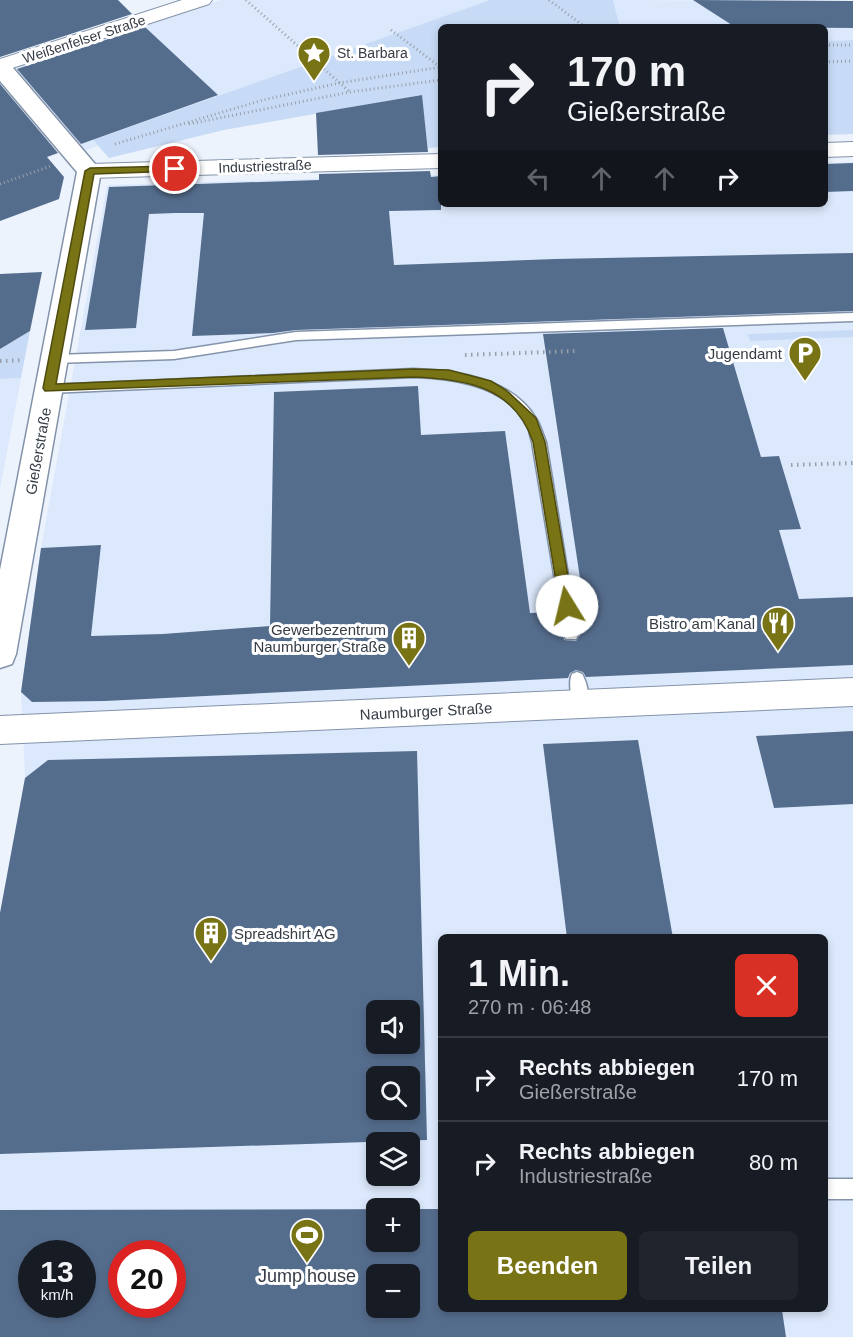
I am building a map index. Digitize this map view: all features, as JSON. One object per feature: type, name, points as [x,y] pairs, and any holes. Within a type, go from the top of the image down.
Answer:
[{"type":"street","name":"Weißenfelser Straße","points":[[0,67],[202,0]]},
{"type":"street","points":[[0,67],[83,164]]},
{"type":"street","points":[[828,150],[853,149]]},
{"type":"street","name":"Industriestraße","points":[[83,164],[438,161]]},
{"type":"street","name":"Gießerstraße","points":[[0,654],[52,374],[83,164]]},
{"type":"street","name":"Naumburger Straße","points":[[0,730],[579,691],[853,692]]},
{"type":"lane","points":[[52,374],[296,336],[853,316]]},
{"type":"lane","points":[[52,374],[413,373],[449,374],[487,383],[502,393],[531,421],[539,442],[571,635]]},
{"type":"lane","points":[[828,1189],[853,1189]]},
{"type":"path","points":[[246,0],[350,92]]},
{"type":"path","points":[[549,0],[581,24]]},
{"type":"path","points":[[391,30],[438,65]]},
{"type":"path","points":[[828,45],[853,45]]},
{"type":"path","points":[[828,62],[853,61]]},
{"type":"path","points":[[438,67],[339,83],[263,100],[153,132],[350,92],[438,80]]},
{"type":"path","points":[[0,184],[83,164]]},
{"type":"path","points":[[791,465],[853,463]]},
{"type":"shaded area","points":[[221,0],[490,0],[93,140],[98,146],[85,151],[17,72],[17,68],[26,64]]},
{"type":"shaded area","points":[[490,0],[613,0],[619,24],[438,24],[438,147],[428,148],[421,95],[224,130],[109,158],[93,140]]},
{"type":"shaded area","points":[[613,0],[853,1],[853,40],[828,41],[828,24],[619,24]]},
{"type":"shaded area","points":[[853,40],[853,134],[828,135],[828,41]]},
{"type":"shaded area","points":[[853,162],[853,1337],[0,1337],[0,913],[25,778],[21,692],[41,548],[107,185],[438,175],[438,207],[828,207],[828,163]]},
{"type":"shaded area","points":[[853,330],[853,337],[750,341],[748,334]]},
{"type":"shaded area","points":[[30,331],[21,378],[0,379],[0,343],[12,342]]},
{"type":"shaded area","points":[[21,378],[19,389],[0,489],[0,379]]},
{"type":"building","points":[[0,0],[118,0],[132,14],[0,57]]},
{"type":"building","points":[[693,0],[853,1],[853,28],[828,28],[828,24],[730,24]]},
{"type":"building","points":[[145,27],[218,95],[81,144],[17,69]]},
{"type":"building","points":[[0,84],[58,153],[47,157],[64,177],[59,199],[0,221]]},
{"type":"building","points":[[422,95],[428,152],[318,155],[316,113]]},
{"type":"building","points":[[853,163],[853,191],[828,192],[828,164]]},
{"type":"building","points":[[430,171],[431,177],[438,176],[438,207],[441,207],[441,210],[389,211],[394,265],[853,253],[853,311],[296,330],[192,336],[204,213],[175,213],[149,214],[136,328],[85,330],[109,187],[319,180],[319,174]]},
{"type":"building","points":[[42,272],[30,331],[0,349],[0,274]]},
{"type":"building","points":[[723,328],[761,457],[779,456],[801,529],[779,530],[799,599],[853,597],[853,665],[586,677],[583,672],[576,670],[570,673],[568,678],[105,701],[32,702],[21,692],[41,548],[101,545],[91,636],[163,634],[270,626],[274,392],[418,386],[421,435],[505,431],[530,613],[558,612],[564,640],[576,641],[580,635],[576,611],[585,611],[543,334]]},
{"type":"building","points":[[853,731],[853,804],[774,808],[756,736]]},
{"type":"building","points":[[638,740],[672,934],[567,934],[543,744]]},
{"type":"building","name":"Spreadshirt AG","points":[[417,751],[427,1140],[420,1140],[420,1132],[366,1132],[366,1142],[0,1154],[0,913],[25,778],[48,760]]},
{"type":"building","name":"Jump house","points":[[366,1209],[366,1252],[420,1252],[420,1209],[438,1209],[438,1312],[782,1312],[786,1337],[0,1337],[0,1210]]},
{"type":"place","name":"St. Barbara","points":[[314,82]]},
{"type":"place","name":"Jugendamt","points":[[805,382]]},
{"type":"place","name":"Bistro am Kanal","points":[[778,652]]},
{"type":"place","name":"Gewerbezentrum Naumburger Straße","points":[[409,667]]},
{"type":"place","name":"Spreadshirt AG","points":[[211,962]]},
{"type":"place","name":"Jump house","points":[[307,1264]]},
{"type":"route","points":[[175,169],[90,171],[49,388],[413,373],[449,374],[487,383],[502,393],[531,421],[539,442],[567,606]]}]
